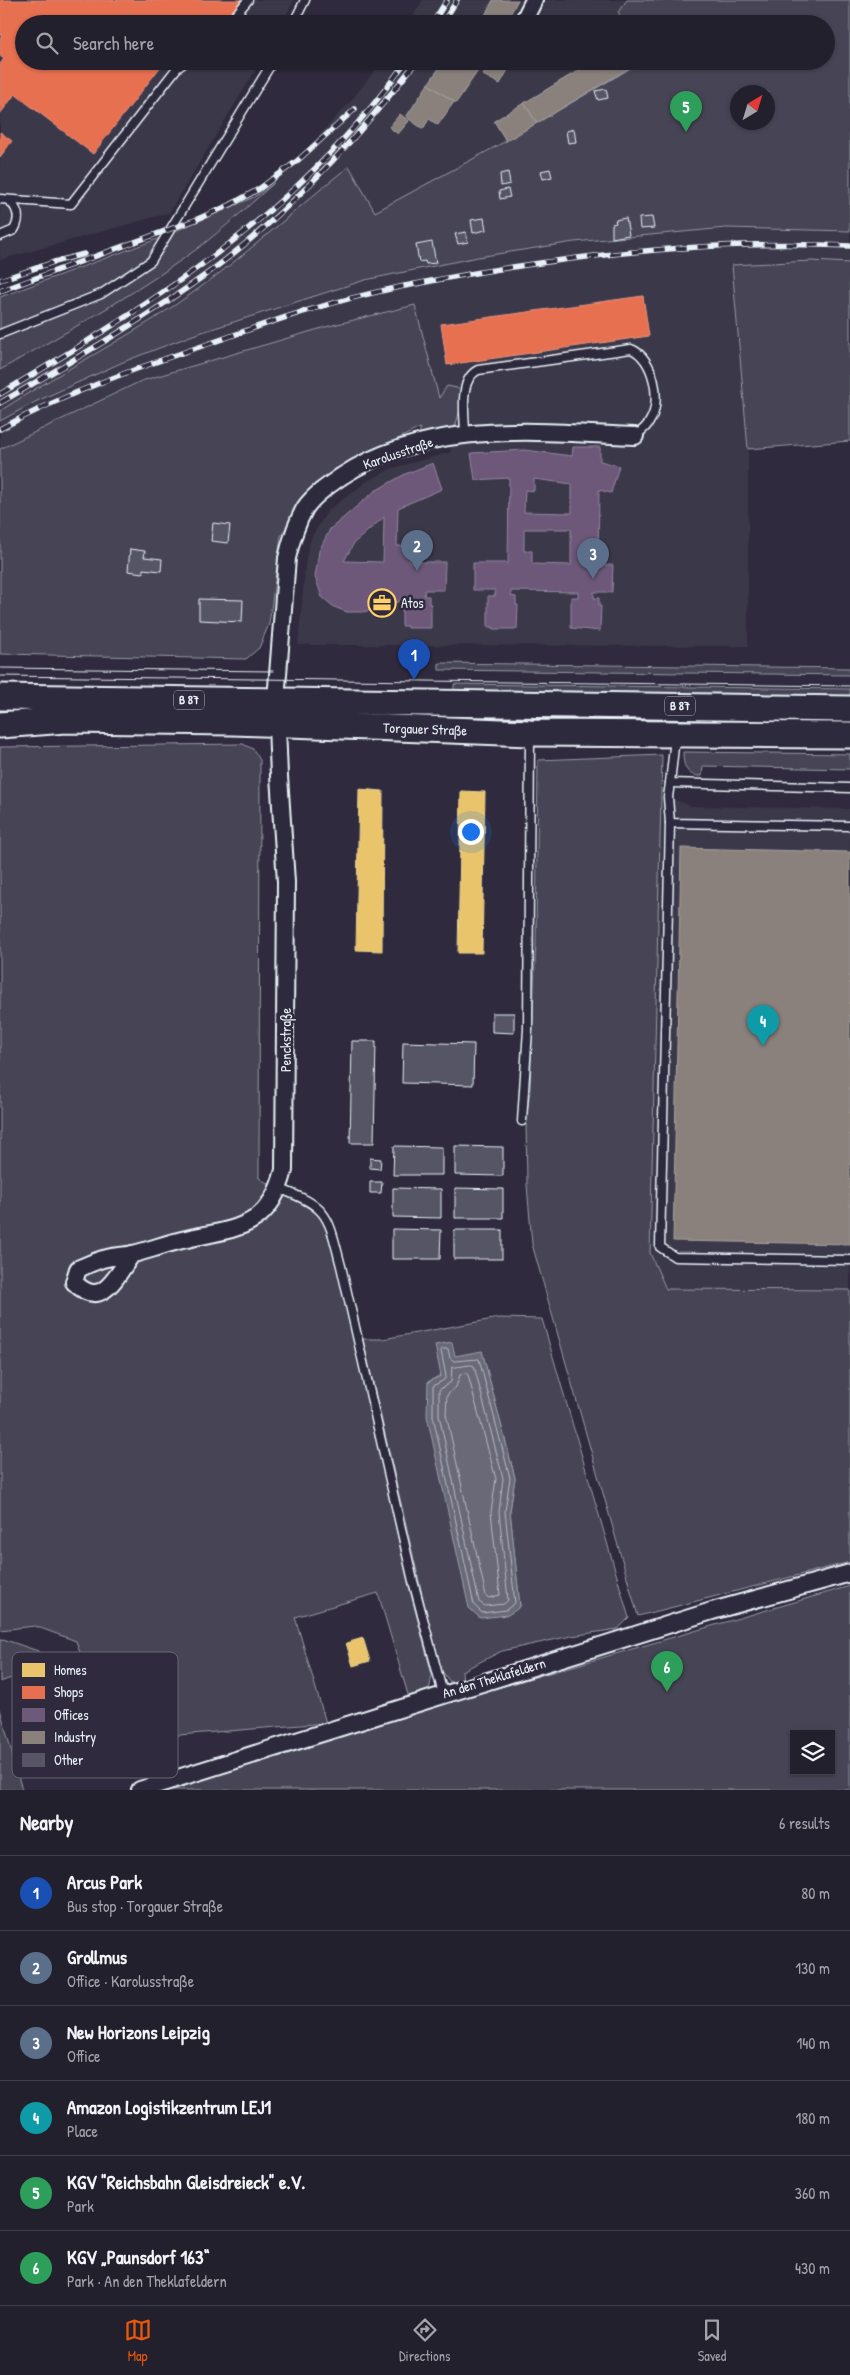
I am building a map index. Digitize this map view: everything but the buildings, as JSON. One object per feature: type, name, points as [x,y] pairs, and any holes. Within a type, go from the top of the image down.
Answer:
[{"type":"main road","name":"Torgauer Straße","points":[[0,697],[276,712],[530,733],[850,735]]},
{"type":"main road","name":"Torgauer Straße","points":[[0,725],[66,720],[276,712],[850,709]]},
{"type":"street","points":[[526,15],[534,0]]},
{"type":"street","name":"Karolusstraße","points":[[276,712],[287,558],[292,536],[306,508],[325,487],[353,469],[382,455],[428,441],[465,434],[513,432],[635,436]]},
{"type":"street","name":"Penckstraße","points":[[132,1254],[181,1240],[240,1228],[258,1216],[280,1188],[286,1153],[286,882],[276,712]]},
{"type":"street","name":"An den Theklafeldern","points":[[178,1778],[712,1611],[850,1573]]},
{"type":"street","name":"An den Theklafeldern","points":[[140,1790],[178,1778]]},
{"type":"lane","points":[[236,15],[248,0]]},
{"type":"lane","points":[[298,15],[305,0]]},
{"type":"lane","points":[[4,200],[71,204],[174,70]]},
{"type":"lane","points":[[0,334],[101,294],[151,261],[267,70]]},
{"type":"lane","points":[[0,194],[4,200],[16,208],[18,220],[14,230],[0,236]]},
{"type":"lane","points":[[465,434],[466,383],[471,374],[478,370],[631,349],[639,352],[651,369],[656,404],[652,418],[645,428],[635,436]]},
{"type":"lane","points":[[522,1121],[528,1029],[530,733]]},
{"type":"lane","points":[[675,734],[668,797],[670,823],[660,1247],[675,1257],[850,1260]]},
{"type":"lane","points":[[670,783],[850,788]]},
{"type":"lane","points":[[670,823],[850,826]]},
{"type":"lane","points":[[280,1188],[302,1197],[328,1217],[341,1266],[413,1581],[443,1694]]},
{"type":"shaded area","points":[[0,0],[294,0],[286,15],[15,15],[15,70],[256,70],[169,213],[0,260]]},
{"type":"shaded area","points":[[423,0],[627,0],[618,11],[620,15],[414,15]]},
{"type":"shaded area","points":[[627,0],[850,0],[850,231],[726,228],[574,242],[478,257],[365,280],[193,335],[123,362],[35,402],[0,421],[0,411],[150,321],[198,289],[256,244],[349,166],[375,212],[506,141],[628,70],[835,70],[835,15],[620,15],[618,12]]},
{"type":"shaded area","points":[[375,70],[628,70],[506,141],[375,213],[348,167],[269,235],[197,290],[114,344],[0,411],[0,370],[98,313],[180,261],[221,231],[274,183],[350,102]]},
{"type":"shaded area","points":[[274,183],[217,233],[180,261],[114,304],[0,370],[0,338],[102,297],[153,264],[160,256],[171,233],[254,197]]},
{"type":"shaded area","points":[[726,228],[850,231],[850,263],[811,261],[732,266],[748,449],[748,646],[298,645],[306,557],[311,538],[328,510],[369,480],[393,468],[451,452],[415,305],[329,326],[141,381],[0,449],[0,421],[35,402],[123,362],[193,335],[365,280],[478,257],[574,242]]},
{"type":"shaded area","points":[[160,238],[157,249],[149,259],[99,292],[0,331],[0,297]]},
{"type":"shaded area","points":[[811,261],[850,263],[850,441],[748,449],[732,265]]},
{"type":"shaded area","points":[[415,305],[439,398],[447,386],[457,388],[461,392],[461,405],[455,428],[420,435],[420,428],[359,458],[300,504],[281,536],[269,624],[259,648],[246,659],[0,654],[0,449],[141,381],[329,326]]},
{"type":"shaded area","points":[[439,663],[850,668],[850,675],[439,670]]},
{"type":"shaded area","points":[[454,684],[850,689],[850,698],[454,692]]},
{"type":"shaded area","points":[[321,713],[850,713],[850,726],[324,718]]},
{"type":"shaded area","points":[[243,744],[253,749],[260,760],[259,1178],[314,1210],[325,1221],[329,1231],[408,1583],[432,1675],[429,1691],[409,1698],[378,1593],[295,1617],[326,1723],[178,1735],[178,1652],[80,1652],[76,1641],[35,1626],[0,1630],[0,747]]},
{"type":"shaded area","points":[[683,752],[850,754],[850,769],[703,766],[702,776],[697,776],[686,769]]},
{"type":"shaded area","points":[[662,755],[650,1253],[666,1289],[850,1290],[850,1562],[638,1616],[532,1244],[527,1185],[526,1121],[530,1089],[536,939],[538,760]]},
{"type":"shaded area","points":[[660,797],[668,797],[691,806],[850,809],[850,1290],[666,1289],[650,1253]]},
{"type":"shaded area","points":[[499,1318],[542,1319],[629,1618],[618,1629],[571,1636],[502,1651],[462,1671],[463,1682],[450,1682],[439,1667],[363,1339],[383,1339]],"holes":[[[482,1351],[515,1478],[510,1511],[520,1606],[428,1382]]]},
{"type":"shaded area","points":[[850,1586],[850,1790],[160,1790],[449,1702]]},
{"type":"shaded area","points":[[3,1639],[39,1652],[12,1652],[12,1678],[0,1682],[0,1640]]},
{"type":"shaded area","points":[[0,1709],[12,1753],[12,1778],[19,1778],[22,1790],[0,1790]]},
{"type":"water","points":[[452,1342],[455,1356],[482,1351],[515,1478],[510,1511],[520,1607],[508,1615],[480,1618],[469,1608],[427,1416],[428,1382],[441,1376],[435,1345]]},
{"type":"tram line","points":[[0,668],[273,671]]},
{"type":"tram line","points":[[0,676],[850,686]]},
{"type":"railway","points":[[438,15],[447,0]]},
{"type":"railway","points":[[448,15],[457,0]]},
{"type":"railway","points":[[0,394],[114,324],[222,250],[320,164],[365,115],[399,70]]},
{"type":"railway","points":[[0,403],[158,308],[237,250],[266,226],[320,174],[370,119],[410,70]]},
{"type":"railway","points":[[0,291],[195,220],[230,205],[259,189],[297,161],[355,109]]},
{"type":"railway","points":[[0,429],[50,404],[155,362],[260,326],[354,297],[481,272],[618,253],[711,246],[850,246]]},
{"type":"railway","points":[[0,280],[84,254]]},
{"type":"place","name":"KGV \"Reichsbahn Gleisdreieck\" e.V.","points":[[686,132]]},
{"type":"place","name":"Grollmus","points":[[417,571]]},
{"type":"place","name":"New Horizons Leipzig","points":[[593,579]]},
{"type":"place","name":"Atos","points":[[382,603]]},
{"type":"place","name":"Arcus Park","points":[[414,680]]},
{"type":"place","name":"Amazon Logistikzentrum LEJ1","points":[[763,1046]]},
{"type":"place","name":"KGV „Paunsdorf 163“","points":[[667,1692]]}]
